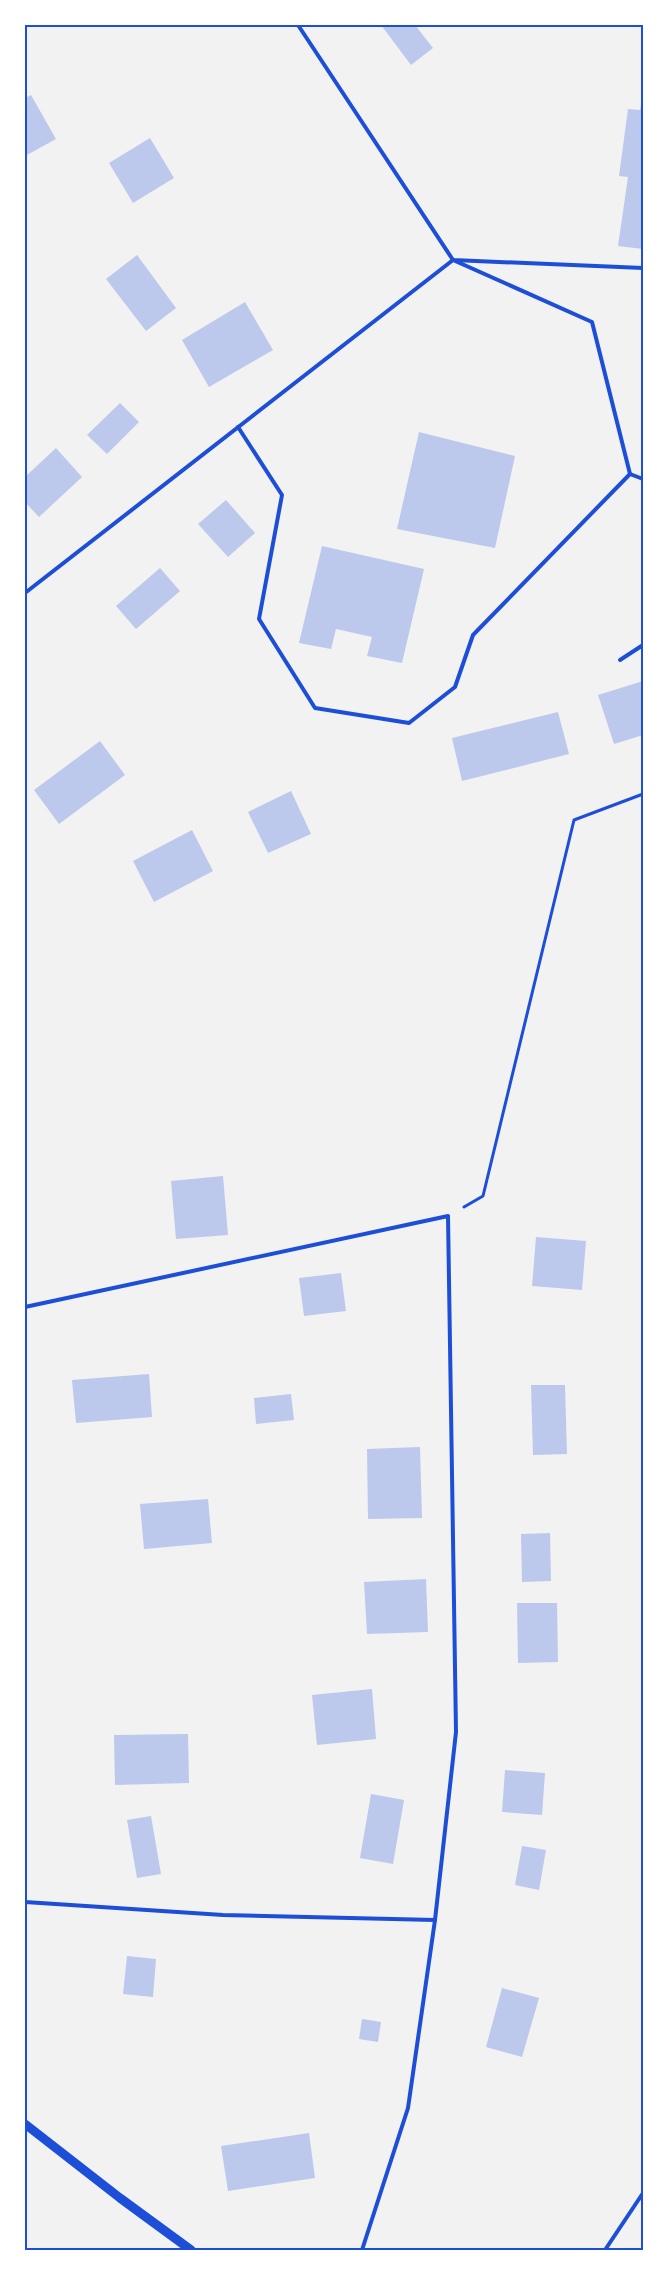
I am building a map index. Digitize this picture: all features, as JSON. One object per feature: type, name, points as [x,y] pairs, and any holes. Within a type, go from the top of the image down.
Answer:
[{"type":"street","points":[[25,2124],[120,2198],[191,2250]]},
{"type":"lane","points":[[298,25],[454,260],[592,322],[630,474]]},
{"type":"lane","points":[[25,593],[454,260],[643,268]]},
{"type":"lane","points":[[238,427],[282,495],[259,619],[315,708],[409,723],[455,686],[473,635],[630,474]]},
{"type":"lane","points":[[630,474],[643,480]]},
{"type":"lane","points":[[620,660],[643,645]]},
{"type":"lane","points":[[25,1307],[448,1216],[456,1732],[435,1920],[408,2108],[362,2250]]},
{"type":"lane","points":[[25,1902],[223,1915],[435,1920]]},
{"type":"lane","points":[[605,2250],[643,2193]]},
{"type":"path","points":[[448,1216],[483,1196],[574,820],[643,794]]},
{"type":"building","points":[[381,25],[415,25],[433,48],[411,65]]},
{"type":"building","points":[[31,95],[56,139],[25,156],[25,98]]},
{"type":"building","points":[[642,100],[643,249],[618,246],[628,177],[619,176],[628,109],[640,110]]},
{"type":"building","points":[[150,138],[174,178],[133,203],[109,163]]},
{"type":"building","points":[[137,255],[176,308],[146,331],[106,279]]},
{"type":"building","points":[[245,302],[273,350],[209,387],[182,340]]},
{"type":"building","points":[[120,403],[139,422],[107,454],[87,435]]},
{"type":"building","points":[[419,432],[515,456],[495,548],[397,529]]},
{"type":"building","points":[[56,448],[82,477],[39,517],[25,502],[25,477]]},
{"type":"building","points":[[226,500],[255,533],[228,557],[198,524]]},
{"type":"building","points":[[322,546],[424,569],[402,663],[367,656],[372,637],[336,629],[331,649],[299,643]]},
{"type":"building","points":[[160,568],[180,591],[136,629],[116,606]]},
{"type":"building","points":[[643,681],[643,735],[614,744],[598,695]]},
{"type":"building","points":[[558,712],[569,754],[462,781],[452,738]]},
{"type":"building","points":[[100,741],[125,775],[59,824],[34,790]]},
{"type":"building","points":[[291,791],[311,834],[268,853],[248,812]]},
{"type":"building","points":[[192,830],[213,871],[154,902],[133,861]]},
{"type":"building","points":[[223,1176],[228,1235],[176,1239],[171,1181]]},
{"type":"building","points":[[536,1237],[586,1241],[582,1290],[532,1286]]},
{"type":"building","points":[[341,1273],[346,1311],[304,1316],[299,1278]]},
{"type":"building","points":[[149,1374],[152,1417],[76,1423],[72,1380]]},
{"type":"building","points":[[531,1385],[565,1385],[567,1454],[533,1455]]},
{"type":"building","points":[[291,1394],[294,1420],[256,1424],[254,1398]]},
{"type":"building","points":[[420,1447],[422,1518],[368,1519],[367,1449]]},
{"type":"building","points":[[208,1499],[212,1543],[144,1549],[140,1504]]},
{"type":"building","points":[[550,1533],[551,1581],[522,1582],[521,1534]]},
{"type":"building","points":[[426,1579],[428,1632],[367,1634],[364,1582]]},
{"type":"building","points":[[517,1603],[557,1603],[558,1662],[518,1663]]},
{"type":"building","points":[[372,1689],[376,1739],[317,1745],[312,1695]]},
{"type":"building","points":[[188,1734],[189,1783],[115,1785],[114,1735]]},
{"type":"building","points":[[505,1770],[545,1773],[542,1815],[502,1812]]},
{"type":"building","points":[[371,1794],[404,1800],[393,1864],[360,1858]]},
{"type":"building","points":[[151,1816],[161,1874],[137,1878],[127,1820]]},
{"type":"building","points":[[522,1846],[546,1850],[539,1890],[515,1885]]},
{"type":"building","points":[[127,1956],[156,1959],[153,1997],[123,1994]]},
{"type":"building","points":[[502,1988],[539,1998],[522,2057],[486,2047]]},
{"type":"building","points":[[362,2019],[381,2022],[378,2042],[359,2039]]},
{"type":"building","points":[[309,2133],[315,2178],[228,2191],[221,2146]]}]
